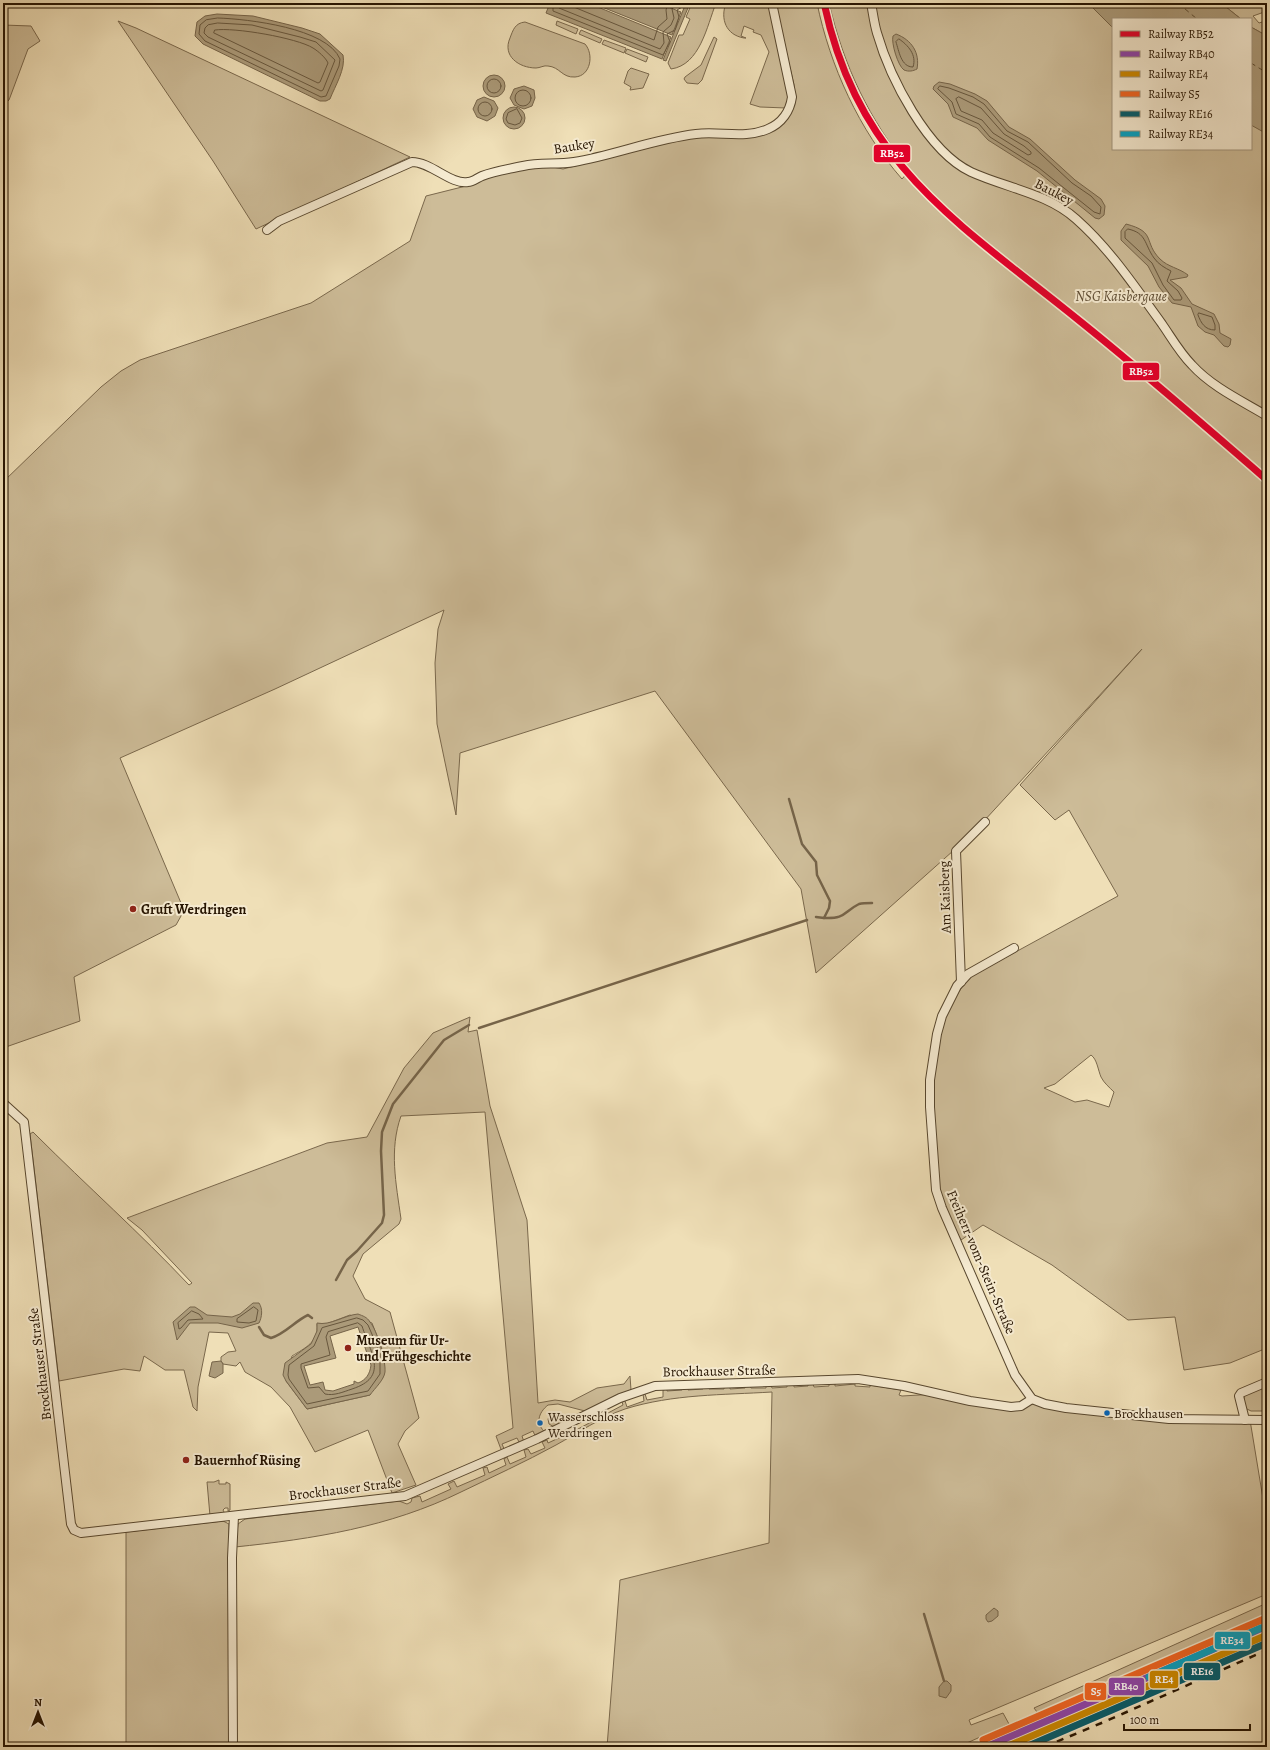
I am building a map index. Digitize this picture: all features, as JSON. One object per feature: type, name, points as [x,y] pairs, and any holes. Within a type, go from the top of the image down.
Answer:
[{"type":"street","name":"Baukey","points":[[267,230],[279,221],[412,162],[421,162],[460,182],[469,182],[493,172],[526,165],[574,162],[636,146],[695,134],[755,133],[769,129],[781,121],[786,115],[790,107],[792,97],[772,3]]},
{"type":"street","name":"Baukey","points":[[871,3],[877,33],[900,91],[920,123],[940,149],[954,163],[972,172],[1039,197],[1075,218],[1119,264],[1192,365],[1212,382],[1267,416]]},
{"type":"street","name":"Am Kaisberg","points":[[961,982],[956,852],[985,822]]},
{"type":"street","name":"Freiherr-vom-Stein-Straße","points":[[1014,948],[968,974],[957,986],[942,1016],[933,1053],[930,1080],[930,1107],[936,1190],[942,1208],[1015,1375],[1032,1398]]},
{"type":"street","name":"Brockhauser Straße","points":[[3,1103],[24,1122],[72,1526],[78,1532],[88,1533],[405,1496],[537,1439],[620,1398],[655,1386],[858,1380],[904,1386],[970,1402],[1011,1407],[1021,1406],[1032,1398]]},
{"type":"street","points":[[1245,1420],[1239,1396],[1241,1393],[1267,1382]]},
{"type":"street","points":[[1032,1398],[1045,1404],[1066,1408],[1169,1419],[1267,1420]]},
{"type":"street","points":[[233,1747],[232,1558],[234,1516]]},
{"type":"green space","points":[[692,3],[716,3],[701,43],[696,52],[681,66],[671,69],[668,63],[679,35],[683,35],[690,19],[686,17]]},
{"type":"green space","points":[[726,3],[770,3],[789,97],[786,108],[760,107],[750,104],[769,52],[761,35],[753,32],[754,30],[744,26],[741,36],[746,38],[744,38],[733,34],[729,30],[724,20],[724,9]]},
{"type":"green space","name":"NSG Kaisbergaue","points":[[775,3],[817,3],[830,50],[848,96],[872,140],[902,179],[910,170],[895,151],[870,112],[850,71],[829,3],[1103,3],[1112,18],[1112,150],[1252,150],[1252,118],[1267,126],[1267,1348],[1230,1363],[1184,1370],[1175,1317],[1128,1320],[1052,1265],[983,1225],[961,1240],[943,1208],[937,1190],[931,1080],[943,1016],[968,978],[1118,896],[1069,810],[1055,820],[1020,785],[1142,649],[972,834],[816,973],[801,889],[655,691],[460,753],[456,815],[437,724],[435,663],[438,629],[444,610],[275,689],[120,758],[181,903],[181,916],[176,925],[74,977],[80,1021],[3,1048],[3,482],[101,387],[121,371],[140,360],[311,303],[410,241],[426,196],[474,184],[483,178],[542,165],[563,169],[696,136],[770,130],[794,97],[794,85]],"holes":[[[1091,1055],[1096,1062],[1102,1079],[1114,1092],[1109,1107],[1087,1100],[1075,1102],[1044,1088],[1055,1084]]]},
{"type":"green space","points":[[1221,3],[1267,3],[1267,11],[1253,16],[1259,23],[1265,21],[1267,23],[1267,36],[1252,28],[1252,18],[1240,18]]},
{"type":"green space","points":[[118,21],[136,28],[410,157],[256,229],[213,161]]},
{"type":"green space","points":[[557,21],[578,29],[576,34],[556,25]]},
{"type":"green space","points":[[525,22],[585,44],[588,48],[590,59],[588,69],[585,73],[580,76],[571,77],[552,67],[546,66],[538,68],[524,66],[514,60],[508,50],[508,44],[513,30],[517,25]]},
{"type":"green space","points":[[3,25],[31,26],[40,41],[28,49],[9,100],[3,106]]},
{"type":"green space","points":[[581,30],[602,39],[600,43],[579,34]]},
{"type":"green space","points":[[714,37],[717,39],[702,80],[698,84],[687,83],[684,79],[685,77],[701,65]]},
{"type":"green space","points":[[604,40],[626,48],[624,53],[602,44]]},
{"type":"green space","points":[[627,49],[648,57],[646,62],[625,53]]},
{"type":"green space","points":[[631,68],[649,74],[643,88],[630,90],[631,87],[624,83],[628,71]]},
{"type":"green space","points":[[470,1017],[468,1032],[477,1030],[490,1106],[527,1220],[538,1403],[555,1400],[570,1402],[597,1388],[624,1384],[630,1376],[631,1390],[585,1411],[558,1404],[548,1405],[542,1411],[539,1419],[540,1426],[546,1433],[536,1438],[533,1431],[522,1436],[524,1442],[520,1444],[517,1438],[502,1444],[505,1451],[502,1452],[496,1436],[513,1428],[485,1112],[401,1116],[397,1129],[394,1154],[401,1219],[399,1224],[363,1254],[353,1276],[365,1299],[390,1312],[419,1418],[405,1431],[398,1444],[416,1485],[392,1493],[368,1430],[315,1452],[290,1407],[271,1387],[245,1372],[240,1362],[236,1366],[223,1364],[221,1357],[228,1352],[236,1351],[228,1333],[209,1332],[198,1387],[197,1411],[193,1407],[184,1370],[165,1370],[144,1356],[140,1371],[124,1369],[59,1381],[30,1134],[33,1132],[152,1247],[189,1285],[192,1283],[142,1230],[127,1218],[327,1143],[367,1137],[404,1068],[433,1033]],"holes":[[[350,1315],[372,1323],[383,1352],[370,1395],[307,1409],[286,1381],[292,1356],[310,1344],[316,1335],[317,1324],[326,1324]]]},
{"type":"green space","points":[[835,1383],[835,1386],[855,1384],[855,1386],[870,1387],[870,1385],[901,1390],[899,1395],[902,1396],[936,1394],[1011,1407],[1032,1399],[1125,1415],[1250,1420],[1267,1523],[1267,1594],[969,1720],[971,1725],[1003,1713],[1009,1724],[958,1747],[607,1747],[620,1580],[769,1543],[772,1392],[661,1400],[625,1409],[598,1421],[556,1445],[461,1492],[407,1514],[351,1530],[293,1540],[235,1547],[238,1524],[245,1519],[399,1501],[407,1504],[411,1502],[412,1498],[420,1496],[422,1502],[451,1489],[448,1484],[454,1481],[457,1487],[485,1475],[483,1468],[487,1467],[489,1473],[506,1465],[504,1459],[507,1457],[510,1464],[526,1457],[524,1450],[528,1449],[531,1454],[545,1448],[542,1442],[547,1440],[548,1443],[561,1437],[561,1434],[563,1437],[623,1405],[622,1402],[625,1401],[627,1407],[644,1401],[643,1394],[645,1394],[647,1400],[663,1397],[663,1390],[682,1390],[683,1388],[688,1387],[688,1390],[703,1389],[704,1387],[709,1387],[709,1389],[724,1389],[724,1387],[730,1386],[730,1389],[745,1388],[745,1386],[750,1386],[751,1388],[766,1388],[766,1385],[771,1385],[772,1388],[787,1387],[787,1385],[794,1385],[794,1387],[813,1384],[814,1387],[829,1386],[829,1384]]},
{"type":"green space","points":[[1267,1384],[1267,1411],[1251,1411],[1245,1408],[1244,1395]]},
{"type":"green space","points":[[556,1413],[564,1415],[566,1420],[554,1427],[549,1424],[548,1419],[551,1414]]},
{"type":"green space","points":[[219,1480],[219,1484],[226,1484],[226,1482],[230,1484],[230,1510],[228,1511],[228,1508],[225,1508],[223,1510],[225,1514],[210,1516],[207,1482]]},
{"type":"green space","points":[[223,1521],[229,1524],[229,1747],[126,1747],[126,1532]]},
{"type":"green space","points":[[1267,1603],[1267,1619],[1037,1712],[1034,1708]]},
{"type":"water","points":[[550,3],[588,3],[671,37],[662,59],[546,13]]},
{"type":"water","points":[[592,3],[658,3],[681,12],[672,35]]},
{"type":"water","points":[[686,3],[690,3],[666,61],[663,60]]},
{"type":"water","points":[[1088,3],[1221,3],[1240,18],[1112,18],[1112,27]]},
{"type":"water","points":[[217,14],[253,16],[320,34],[343,55],[344,60],[342,72],[330,99],[320,101],[203,44],[195,36],[197,22],[205,16]]},
{"type":"water","points":[[1252,28],[1267,36],[1267,134],[1252,126]]},
{"type":"water","points":[[896,34],[910,43],[914,48],[918,63],[917,69],[906,71],[899,64],[893,44],[893,36]]},
{"type":"water","points":[[490,75],[498,75],[505,82],[505,90],[498,97],[490,97],[483,90],[483,82]]},
{"type":"water","points":[[939,82],[950,84],[975,94],[987,101],[1009,127],[1030,139],[1075,180],[1101,199],[1105,206],[1104,215],[1099,219],[1095,218],[1037,171],[988,140],[977,128],[953,117],[948,104],[933,89]]},
{"type":"water","points":[[524,86],[534,90],[535,98],[532,106],[524,109],[514,105],[510,98],[514,89]]},
{"type":"water","points":[[484,97],[494,101],[498,108],[495,116],[487,121],[477,117],[473,109],[477,100]]},
{"type":"water","points":[[510,107],[518,107],[525,114],[525,122],[518,129],[510,129],[503,122],[503,114]]},
{"type":"water","points":[[1126,224],[1142,230],[1146,234],[1155,253],[1163,262],[1188,275],[1187,277],[1170,280],[1181,288],[1192,304],[1214,314],[1219,324],[1220,333],[1231,339],[1228,347],[1224,346],[1214,335],[1205,332],[1198,326],[1191,307],[1172,303],[1159,287],[1148,266],[1121,240],[1121,231]]},
{"type":"water","points":[[253,1303],[259,1303],[262,1310],[259,1323],[242,1328],[218,1323],[190,1323],[177,1340],[173,1322],[190,1307],[195,1307],[207,1315],[232,1317],[240,1314]]},
{"type":"water","points":[[358,1314],[366,1318],[373,1326],[384,1361],[385,1372],[383,1378],[370,1395],[307,1409],[283,1375],[285,1363],[311,1344],[317,1331],[317,1323],[322,1324],[332,1322]],"holes":[[[358,1327],[371,1365],[369,1374],[363,1380],[358,1383],[354,1381],[354,1384],[333,1391],[325,1390],[323,1382],[310,1385],[304,1366],[336,1358],[330,1336]]]},
{"type":"water","points":[[221,1361],[223,1364],[223,1373],[215,1378],[209,1376],[212,1362]]},
{"type":"water","points":[[994,1608],[998,1611],[998,1616],[992,1621],[988,1622],[986,1615]]},
{"type":"water","points":[[944,1681],[947,1681],[951,1685],[951,1691],[946,1698],[939,1696],[939,1687]]},
{"type":"waterway","points":[[789,799],[802,844],[816,862],[817,875],[830,901],[829,908],[824,918],[816,917]]},
{"type":"waterway","points":[[824,918],[841,916],[859,904],[872,903]]},
{"type":"waterway","points":[[479,1028],[807,920]]},
{"type":"waterway","points":[[336,1280],[347,1260],[382,1223],[384,1215],[381,1151],[382,1132],[393,1104],[444,1040],[469,1025]]},
{"type":"waterway","points":[[259,1327],[264,1335],[271,1338],[281,1334],[308,1315],[312,1318]]},
{"type":"waterway","points":[[924,1614],[944,1681]]},
{"type":"ferry route","points":[[1178,3],[1196,18]]},
{"type":"ferry route","points":[[1252,64],[1267,73]]},
{"type":"railway","points":[[1044,1747],[1267,1650]]},
{"type":"railway","points":[[1062,1733],[1155,1692]]},
{"type":"railway","points":[[1029,1747],[1050,1738]]},
{"type":"rail line","name":"RB52","points":[[824,3],[840,59],[861,106],[887,148],[918,184],[953,218],[991,251],[1076,318],[1196,418],[1267,480]]},
{"type":"rail line","name":"S5","points":[[983,1740],[1264,1619]]},
{"type":"rail line","name":"RB40","points":[[986,1747],[1267,1626]]},
{"type":"rail line","name":"RE34","points":[[1149,1677],[1261,1628]]},
{"type":"rail line","name":"RE4","points":[[1006,1747],[1267,1635]]},
{"type":"rail line","name":"RE16","points":[[1026,1747],[1267,1643]]},
{"type":"place","name":"Gruft Werdringen","points":[[133,909]]},
{"type":"place","name":"Museum für Ur- und Frühgeschichte","points":[[348,1348]]},
{"type":"place","name":"Brockhausen","points":[[1107,1413]]},
{"type":"place","name":"Wasserschloss Werdringen","points":[[540,1423]]},
{"type":"place","name":"Bauernhof Rüsing","points":[[186,1460]]}]
